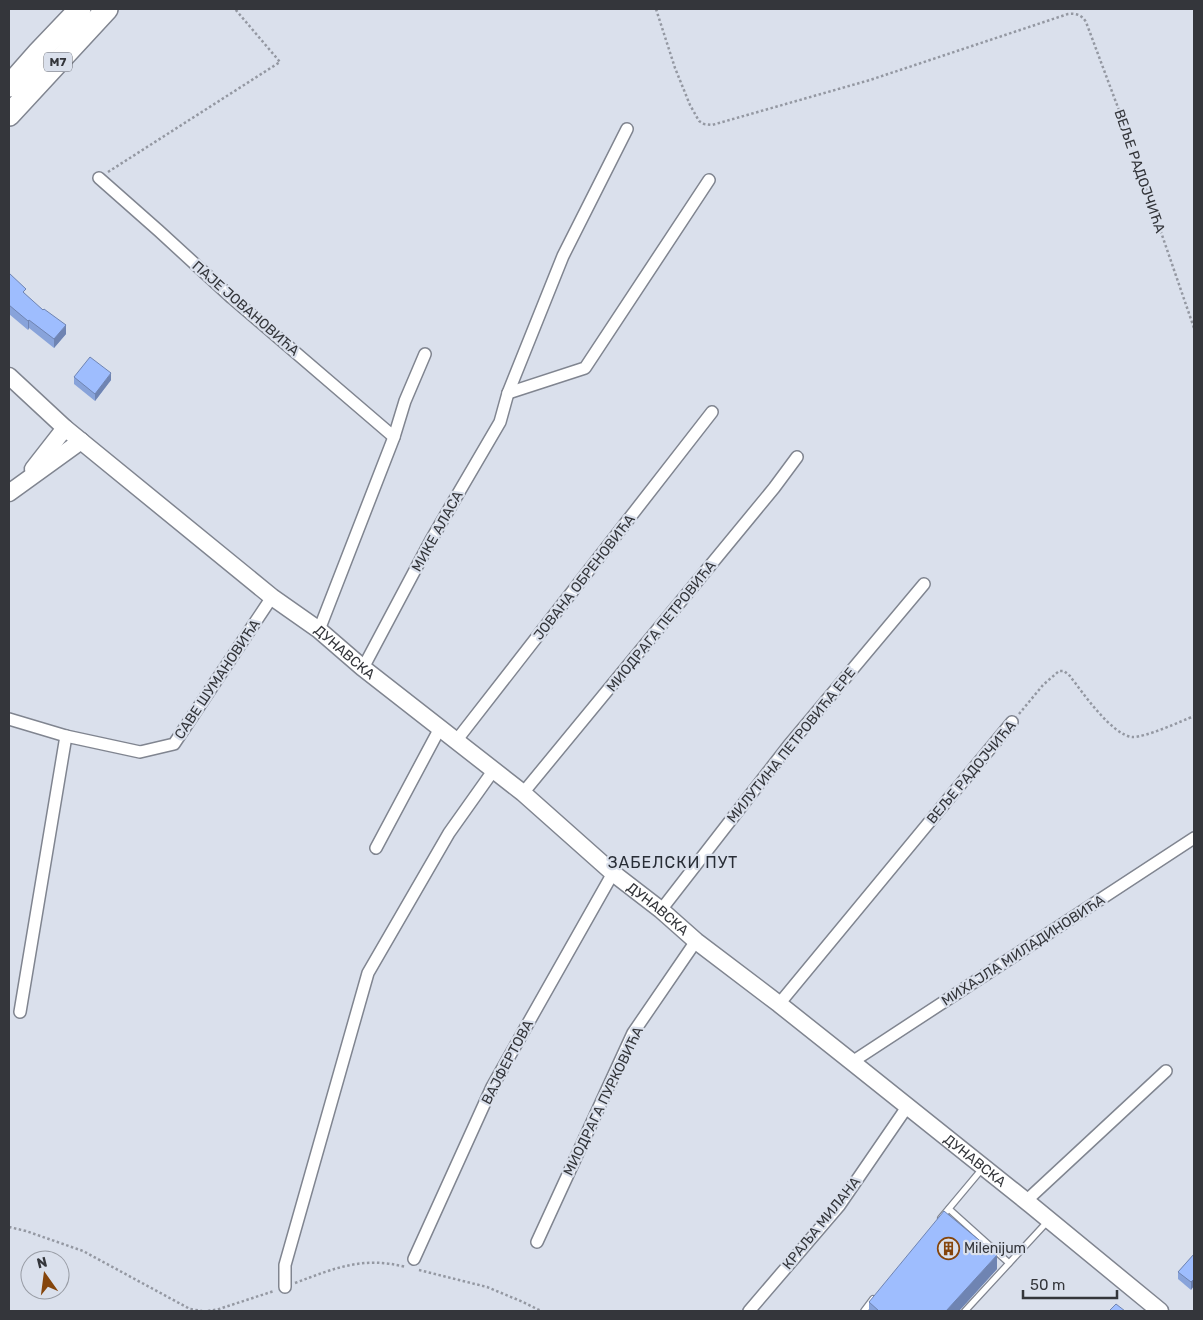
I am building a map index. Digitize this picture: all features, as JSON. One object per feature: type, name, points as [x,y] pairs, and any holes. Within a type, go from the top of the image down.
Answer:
[{"type":"highway","name":"M7","points":[[9,86],[80,9]]},
{"type":"highway","name":"M7","points":[[9,115],[107,9]]},
{"type":"street","name":"МИКЕ АЛАСА","points":[[363,668],[432,540],[500,422],[508,393],[562,256],[627,129]]},
{"type":"street","name":"ПАЈЕ ЈОВАНОВИЋА","points":[[99,178],[232,298],[394,436]]},
{"type":"street","points":[[508,393],[585,368],[709,180]]},
{"type":"street","points":[[319,630],[394,436],[405,401],[425,354]]},
{"type":"street","name":"ДУНАВСКА","points":[[9,376],[65,428],[272,597],[319,630],[363,668],[523,794],[613,873],[661,910],[696,941],[852,1062],[1160,1311]]},
{"type":"street","name":"ЈОВАНА ОБРЕНОВИЋА","points":[[456,741],[712,412]]},
{"type":"street","points":[[14,490],[65,428]]},
{"type":"street","points":[[14,490],[81,440]]},
{"type":"street","name":"МИОДРАГА ПЕТРОВИЋА","points":[[523,794],[774,488],[797,457]]},
{"type":"street","name":"МИЛУТИНА ПЕТРОВИЋА ЕРЕ","points":[[661,910],[789,744],[924,584]]},
{"type":"street","name":"САВЕ ШУМАНОВИЋА","points":[[9,720],[66,736],[140,752],[174,744],[272,597]]},
{"type":"street","name":"ВЕЉЕ РАДОЈЧИЋА","points":[[779,1004],[1012,722]]},
{"type":"street","points":[[376,848],[440,728]]},
{"type":"street","points":[[20,1012],[66,736]]},
{"type":"street","points":[[285,1287],[285,1265],[368,973],[449,833],[493,771]]},
{"type":"street","name":"МИХАЈЛА МИЛАДИНОВИЋА","points":[[852,1062],[1194,838]]},
{"type":"street","name":"ВАЈФЕРТОВА","points":[[412,1265],[492,1087],[613,873]]},
{"type":"street","name":"МИОДРАГА ПУРКОВИЋА","points":[[537,1242],[634,1033],[696,941]]},
{"type":"street","points":[[1026,1201],[1166,1071]]},
{"type":"street","name":"КРАЉА МИЛАНА","points":[[749,1311],[839,1206],[907,1107]]},
{"type":"lane","points":[[937,1224],[984,1168]]},
{"type":"lane","points":[[949,1209],[1009,1263]]},
{"type":"lane","points":[[965,1311],[1049,1220]]},
{"type":"lane","points":[[864,1311],[876,1296]]},
{"type":"path","points":[[99,178],[280,62],[235,9]]},
{"type":"path","name":"ВЕЉЕ РАДОЈЧИЋА","points":[[656,9],[675,68],[690,105],[699,121],[712,125],[870,80],[1068,14],[1073,13],[1081,16],[1086,22],[1120,113],[1194,328]]},
{"type":"path","name":"ВЕЉЕ РАДОЈЧИЋА","points":[[1012,722],[1043,685],[1059,671],[1064,671],[1070,676],[1108,722],[1122,734],[1132,736],[1143,735],[1194,716]]},
{"type":"path","points":[[9,1227],[83,1251],[190,1309],[202,1311]]},
{"type":"path","points":[[208,1311],[285,1287],[331,1269],[361,1263],[389,1262],[412,1265],[487,1287],[541,1311]]},
{"type":"building","points":[[9,273],[26,289],[23,292],[43,310],[66,325],[54,339],[9,305]]},
{"type":"building","points":[[90,357],[111,373],[95,394],[74,377]]},
{"type":"building","name":"Milenijum","points":[[944,1211],[997,1255],[946,1311],[879,1311],[869,1302]]},
{"type":"building","points":[[1194,1254],[1194,1279],[1191,1282],[1178,1272]]},
{"type":"building","points":[[1116,1304],[1125,1311],[1109,1311]]},
{"type":"place","name":"Milenijum","points":[[948,1248]]},
{"type":"district","name":"ЗАБЕЛСКИ ПУТ","points":[[673,862]]}]
